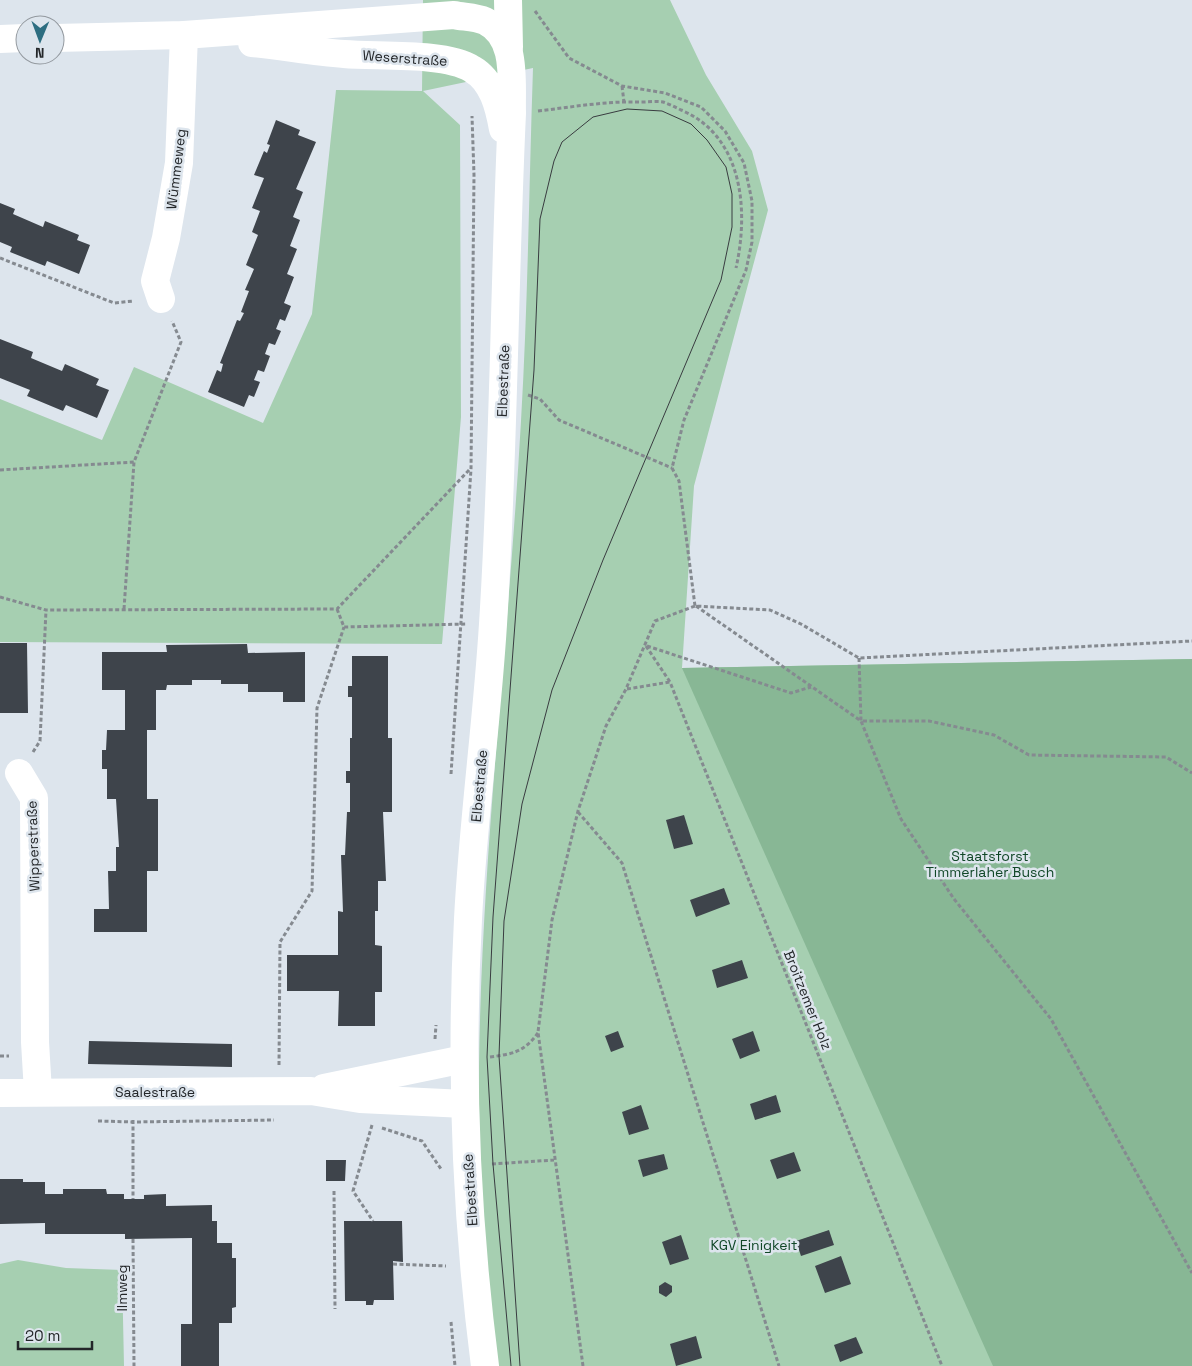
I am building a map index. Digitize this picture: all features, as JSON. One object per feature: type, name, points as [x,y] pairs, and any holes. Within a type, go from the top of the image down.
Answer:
[{"type":"street","points":[[508,205],[512,113],[509,47],[519,3]]},
{"type":"street","name":"Weserstraße","points":[[65,38],[184,35],[454,15],[483,20],[500,31],[509,47]]},
{"type":"street","name":"Weserstraße","points":[[184,35],[343,54],[455,61],[474,69],[498,103],[503,129],[508,205]]},
{"type":"street","name":"Wümmeweg","points":[[161,299],[155,281],[166,238],[178,170],[184,35]]},
{"type":"street","points":[[0,39],[15,38]]},
{"type":"street","name":"Elbestraße","points":[[485,1366],[467,1167],[464,1059],[468,916],[493,624],[503,394],[508,205]]},
{"type":"street","name":"Wipperstraße","points":[[19,773],[34,798],[35,1042],[38,1092]]},
{"type":"street","name":"Saalestraße","points":[[311,1091],[464,1059]]},
{"type":"street","name":"Saalestraße","points":[[0,1093],[311,1091],[360,1099],[465,1104]]},
{"type":"path","points":[[519,3],[569,58],[622,86],[665,93],[701,108],[725,131],[744,163],[752,201],[752,242],[746,270],[684,420],[672,468]]},
{"type":"path","points":[[622,86],[624,102]]},
{"type":"path","points":[[512,113],[624,102],[663,102],[696,116],[718,136],[734,167],[743,202],[742,240],[736,268]]},
{"type":"path","points":[[451,782],[471,469],[474,175],[472,113]]},
{"type":"path","points":[[0,258],[114,303],[161,299],[181,342],[134,462],[124,609]]},
{"type":"path","points":[[503,394],[524,394],[540,399],[559,420],[672,468],[679,481],[695,606],[861,721],[929,721],[994,735],[1029,755],[1166,757],[1192,773]]},
{"type":"path","points":[[0,470],[134,462]]},
{"type":"path","points":[[0,597],[46,610],[337,609],[471,469]]},
{"type":"path","points":[[583,1366],[538,1032],[552,920],[578,811],[606,726],[646,646],[655,620],[695,606],[770,610],[801,624],[858,658],[1192,641]]},
{"type":"path","points":[[279,1070],[280,942],[312,891],[317,708],[344,627],[337,609]]},
{"type":"path","points":[[19,773],[40,741],[46,610]]},
{"type":"path","points":[[344,627],[451,624]]},
{"type":"path","points":[[646,646],[791,692],[811,687]]},
{"type":"path","name":"Broitzemer Holz","points":[[646,646],[670,682],[942,1366]]},
{"type":"path","points":[[858,658],[861,721],[902,819],[954,899],[1051,1019],[1192,1273]]},
{"type":"path","points":[[626,689],[670,682]]},
{"type":"path","points":[[578,811],[622,863],[779,1366]]},
{"type":"path","points":[[435,1048],[437,1018]]},
{"type":"path","points":[[464,1059],[514,1054],[531,1042],[538,1032]]},
{"type":"path","points":[[95,1121],[277,1120]]},
{"type":"path","points":[[133,1122],[133,1199]]},
{"type":"path","points":[[363,1122],[422,1141],[442,1170],[554,1160]]},
{"type":"path","points":[[372,1124],[353,1191],[372,1221]]},
{"type":"path","points":[[334,1191],[335,1309]]},
{"type":"path","name":"Ilmweg","points":[[133,1239],[134,1366]]},
{"type":"path","points":[[393,1264],[446,1266]]},
{"type":"green space","name":"KGV Einigkeit","points":[[423,0],[670,0],[706,75],[752,151],[768,210],[694,486],[682,668],[1192,659],[1192,1366],[497,1366],[489,1292],[481,1179],[479,1066],[481,985],[490,824],[521,421],[533,68],[423,91],[460,125],[461,417],[442,644],[0,642],[0,399],[102,440],[134,367],[263,423],[312,314],[336,90],[422,91]]},
{"type":"green space","name":"Staatsforst Timmerlaher Busch","points":[[1192,659],[1192,1366],[993,1366],[682,668]]},
{"type":"green space","points":[[18,1260],[66,1268],[122,1270],[124,1366],[0,1366],[0,1264]]},
{"type":"building","points":[[276,120],[300,130],[298,135],[316,142],[296,189],[303,192],[293,217],[300,220],[290,246],[297,249],[287,274],[294,277],[284,303],[291,306],[285,321],[280,319],[276,329],[281,331],[275,345],[269,343],[265,354],[270,356],[264,372],[258,370],[254,380],[260,382],[254,397],[249,395],[244,407],[208,392],[217,370],[221,372],[223,364],[220,363],[237,320],[240,321],[244,313],[241,312],[249,291],[245,290],[254,269],[246,265],[258,235],[252,232],[260,211],[252,208],[264,178],[254,175],[264,151],[267,153],[270,145],[267,144]]},
{"type":"building","points":[[0,203],[15,209],[13,214],[43,227],[45,221],[79,235],[77,240],[90,245],[79,274],[47,261],[45,266],[10,252],[12,247],[0,242]]},
{"type":"building","points":[[0,339],[33,352],[31,358],[62,371],[65,364],[99,379],[96,385],[109,390],[97,418],[66,405],[63,411],[27,396],[30,390],[0,378]]},
{"type":"building","points":[[0,643],[27,643],[28,713],[0,713]]},
{"type":"building","points":[[247,644],[248,653],[305,652],[305,702],[283,702],[283,692],[248,692],[248,684],[221,684],[221,680],[192,680],[192,685],[167,685],[166,690],[156,690],[156,730],[147,730],[147,799],[158,799],[158,871],[147,871],[147,932],[94,932],[94,909],[109,909],[108,871],[116,871],[116,847],[119,847],[116,799],[107,799],[107,769],[102,769],[102,750],[106,750],[107,730],[125,730],[125,690],[102,690],[102,652],[167,652],[166,645]]},
{"type":"building","points":[[352,656],[388,656],[388,738],[392,738],[392,812],[383,812],[386,881],[378,881],[378,911],[375,911],[375,945],[382,946],[382,992],[375,992],[375,1026],[338,1026],[339,991],[287,991],[287,955],[338,955],[338,911],[343,912],[341,855],[345,855],[347,812],[350,812],[350,783],[346,783],[346,771],[350,771],[350,738],[352,738],[352,697],[348,697],[348,686],[352,686]]},
{"type":"building","points":[[684,815],[693,844],[674,849],[666,820]]},
{"type":"building","points":[[724,888],[730,904],[696,917],[690,900]]},
{"type":"building","points":[[742,960],[748,978],[717,988],[712,970]]},
{"type":"building","points":[[618,1031],[624,1047],[611,1052],[605,1036]]},
{"type":"building","points":[[753,1031],[760,1051],[740,1059],[732,1039]]},
{"type":"building","points":[[89,1041],[232,1044],[232,1067],[88,1064]]},
{"type":"building","points":[[776,1095],[781,1112],[755,1120],[750,1104]]},
{"type":"building","points":[[641,1105],[649,1129],[629,1135],[622,1112]]},
{"type":"building","points":[[794,1152],[801,1171],[777,1179],[770,1160]]},
{"type":"building","points":[[664,1154],[668,1169],[643,1177],[638,1160]]},
{"type":"building","points":[[326,1160],[346,1160],[345,1181],[326,1181]]},
{"type":"building","points":[[0,1179],[23,1179],[23,1182],[45,1182],[45,1194],[63,1194],[63,1189],[106,1189],[107,1194],[124,1194],[124,1199],[144,1199],[144,1195],[166,1194],[166,1206],[212,1205],[212,1221],[217,1221],[217,1243],[232,1243],[232,1258],[236,1258],[236,1307],[232,1308],[232,1323],[219,1323],[219,1366],[181,1366],[181,1324],[192,1324],[192,1238],[125,1239],[125,1234],[45,1234],[45,1223],[0,1224]]},
{"type":"building","points":[[344,1221],[402,1221],[403,1262],[393,1261],[394,1300],[374,1300],[373,1305],[366,1305],[366,1301],[345,1301]]},
{"type":"building","points":[[829,1230],[834,1245],[801,1256],[796,1241]]},
{"type":"building","points":[[681,1235],[689,1259],[670,1265],[662,1242]]},
{"type":"building","points":[[841,1256],[851,1284],[825,1293],[815,1266]]},
{"type":"building","points":[[665,1282],[672,1286],[672,1292],[666,1297],[659,1293],[659,1286]]},
{"type":"building","points":[[696,1336],[702,1358],[676,1366],[670,1344]]},
{"type":"building","points":[[856,1337],[863,1353],[840,1362],[834,1345]]},
{"type":"tram line","points":[[511,1366],[493,1164],[487,1057],[493,917],[534,370],[540,219],[554,161],[562,142],[593,117],[627,109],[662,111],[691,124],[707,140],[726,167],[732,194],[732,227],[721,280],[603,560],[552,690],[522,804],[504,921],[499,1056],[520,1366]]}]
